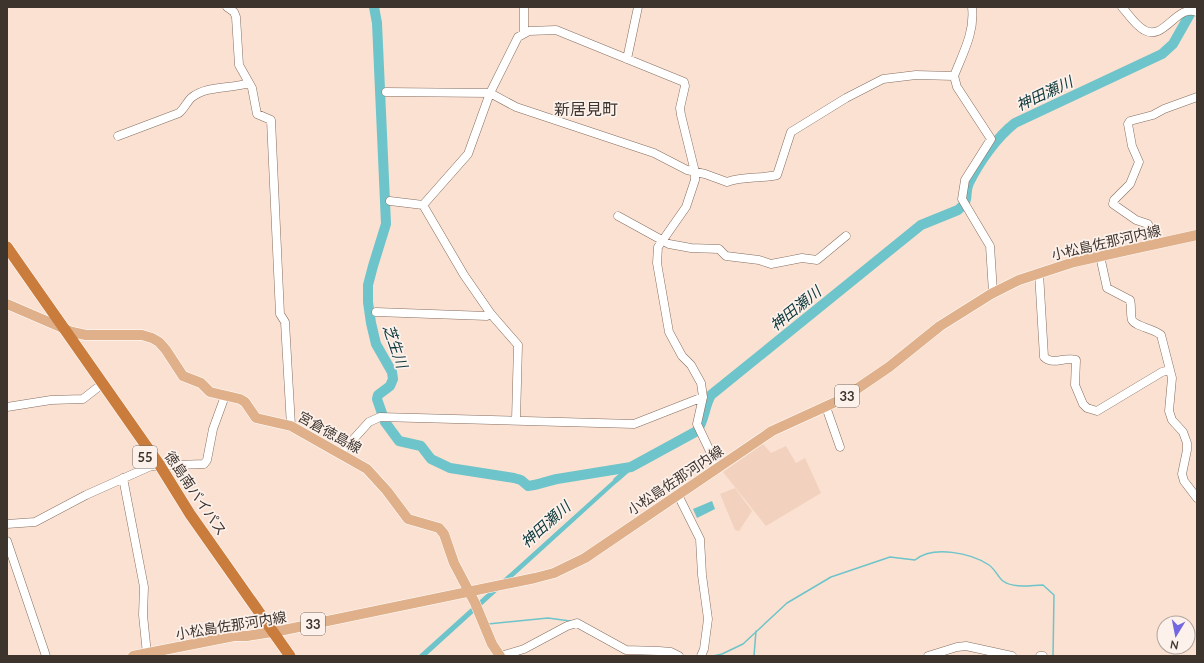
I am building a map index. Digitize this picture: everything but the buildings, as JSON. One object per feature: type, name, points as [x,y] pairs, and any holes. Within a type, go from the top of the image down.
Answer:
[{"type":"highway","name":"徳島南バイパス","points":[[7,247],[155,465],[198,537],[290,656]]},
{"type":"highway","name":"徳島南バイパス","points":[[7,260],[97,388],[155,465]]},
{"type":"highway","name":"徳島南バイパス","points":[[270,632],[281,656]]},
{"type":"main road","name":"小松島佐那河内線","points":[[133,656],[234,636],[247,636],[270,632],[554,573],[578,561],[772,431],[794,419],[826,407],[842,399],[889,367],[940,326],[993,292],[1019,280],[1074,262],[1197,235]]},
{"type":"main road","name":"宮倉徳島線","points":[[7,304],[63,329],[86,335],[142,335],[152,338],[159,342],[166,350],[183,376],[200,383],[210,392],[240,399],[245,402],[256,418],[291,426],[367,470],[387,491],[408,519],[439,528],[444,534],[454,563],[492,644],[500,656]]},
{"type":"street","points":[[227,7],[234,12],[236,17],[239,65],[252,88],[257,114],[271,120],[280,314],[285,322],[291,426]]},
{"type":"street","points":[[524,7],[524,32]]},
{"type":"street","points":[[627,59],[638,7]]},
{"type":"street","points":[[972,7],[973,21],[965,52],[954,76],[957,87],[991,139],[965,180],[962,199],[990,246],[993,292]]},
{"type":"street","points":[[1122,7],[1141,28],[1154,33],[1185,11],[1194,11]]},
{"type":"street","points":[[423,205],[468,154],[490,93],[518,37],[524,32],[556,30],[684,82],[685,86],[680,108],[696,172],[695,180],[686,206],[658,247],[657,263],[669,332],[682,356],[696,372],[701,383],[703,397],[699,428],[718,468]]},
{"type":"street","points":[[386,92],[490,93],[516,107],[654,153],[687,170],[727,182],[735,179],[760,179],[777,176],[791,132],[846,98],[883,79],[916,75],[954,76]]},
{"type":"street","points":[[118,136],[180,113],[191,99],[212,89],[249,83]]},
{"type":"street","points":[[1154,245],[1148,224],[1136,220],[1113,204],[1114,200],[1130,184],[1139,162],[1132,146],[1128,124],[1130,121],[1153,115],[1164,109],[1197,97]]},
{"type":"street","points":[[390,201],[423,205]]},
{"type":"street","points":[[423,205],[464,275],[491,314],[518,345],[516,420]]},
{"type":"street","points":[[618,216],[669,244],[719,249],[726,256],[759,260],[773,264],[802,258],[817,260],[846,236]]},
{"type":"street","points":[[1100,256],[1107,288],[1130,300],[1132,319],[1136,324],[1149,327],[1161,335],[1170,370],[1172,390],[1169,410],[1172,420],[1183,432],[1187,443],[1182,474],[1184,481],[1197,498]]},
{"type":"street","points":[[1039,273],[1044,356],[1048,360],[1054,361],[1076,360],[1075,385],[1083,404],[1087,408],[1096,411],[1162,372],[1170,370]]},
{"type":"street","points":[[376,312],[487,316],[491,314]]},
{"type":"street","points":[[7,407],[41,401],[83,399],[97,388]]},
{"type":"street","points":[[7,524],[35,522],[123,478],[155,465],[204,464],[207,460],[213,429],[225,396]]},
{"type":"street","points":[[340,454],[369,422],[382,416],[634,424],[703,397]]},
{"type":"street","points":[[826,407],[840,447]]},
{"type":"street","points":[[123,478],[144,587],[143,615],[147,654]]},
{"type":"street","points":[[678,495],[700,539],[702,575],[708,623],[704,649],[701,656]]},
{"type":"street","points":[[7,541],[46,656]]},
{"type":"street","points":[[500,656],[524,649],[566,626],[577,623],[626,650],[671,652],[680,656]]},
{"type":"street","points":[[928,656],[957,647],[966,646],[1012,656]]},
{"type":"shaded area","points":[[763,444],[771,453],[786,446],[796,463],[805,458],[821,493],[766,526],[723,472]]},
{"type":"shaded area","points":[[735,488],[752,511],[739,531],[735,530],[720,494]]},
{"type":"water","points":[[620,474],[623,477],[426,656],[418,656]]},
{"type":"water","points":[[712,501],[715,509],[697,518],[693,509]]},
{"type":"waterway","name":"神田瀬川","points":[[374,7],[377,23],[386,224],[368,285],[368,302],[376,344],[392,372],[393,379],[390,386],[378,395],[377,399],[385,422],[399,441],[421,446],[431,459],[450,468],[514,478],[521,480],[528,486],[557,479],[631,467],[697,431],[702,422],[711,395],[921,225],[958,210],[965,203],[967,187],[989,150],[1015,123],[1162,54],[1173,44],[1194,7]]},
{"type":"waterway","name":"神田瀬川","points":[[616,480],[631,467]]},
{"type":"waterway","points":[[713,656],[722,654],[743,644],[787,603],[831,577],[890,557],[915,560],[923,555],[942,552],[952,552],[972,557],[989,565],[1001,579],[1007,583],[1018,586],[1043,585],[1054,595],[1053,656]]},
{"type":"waterway","points":[[488,624],[548,618],[570,621]]},
{"type":"waterway","name":"神田瀬川","points":[[754,656],[756,631]]},
{"type":"district","name":"新居見町","points":[[586,108]]},
{"type":"water label","name":"芝生川","points":[[396,346]]}]
